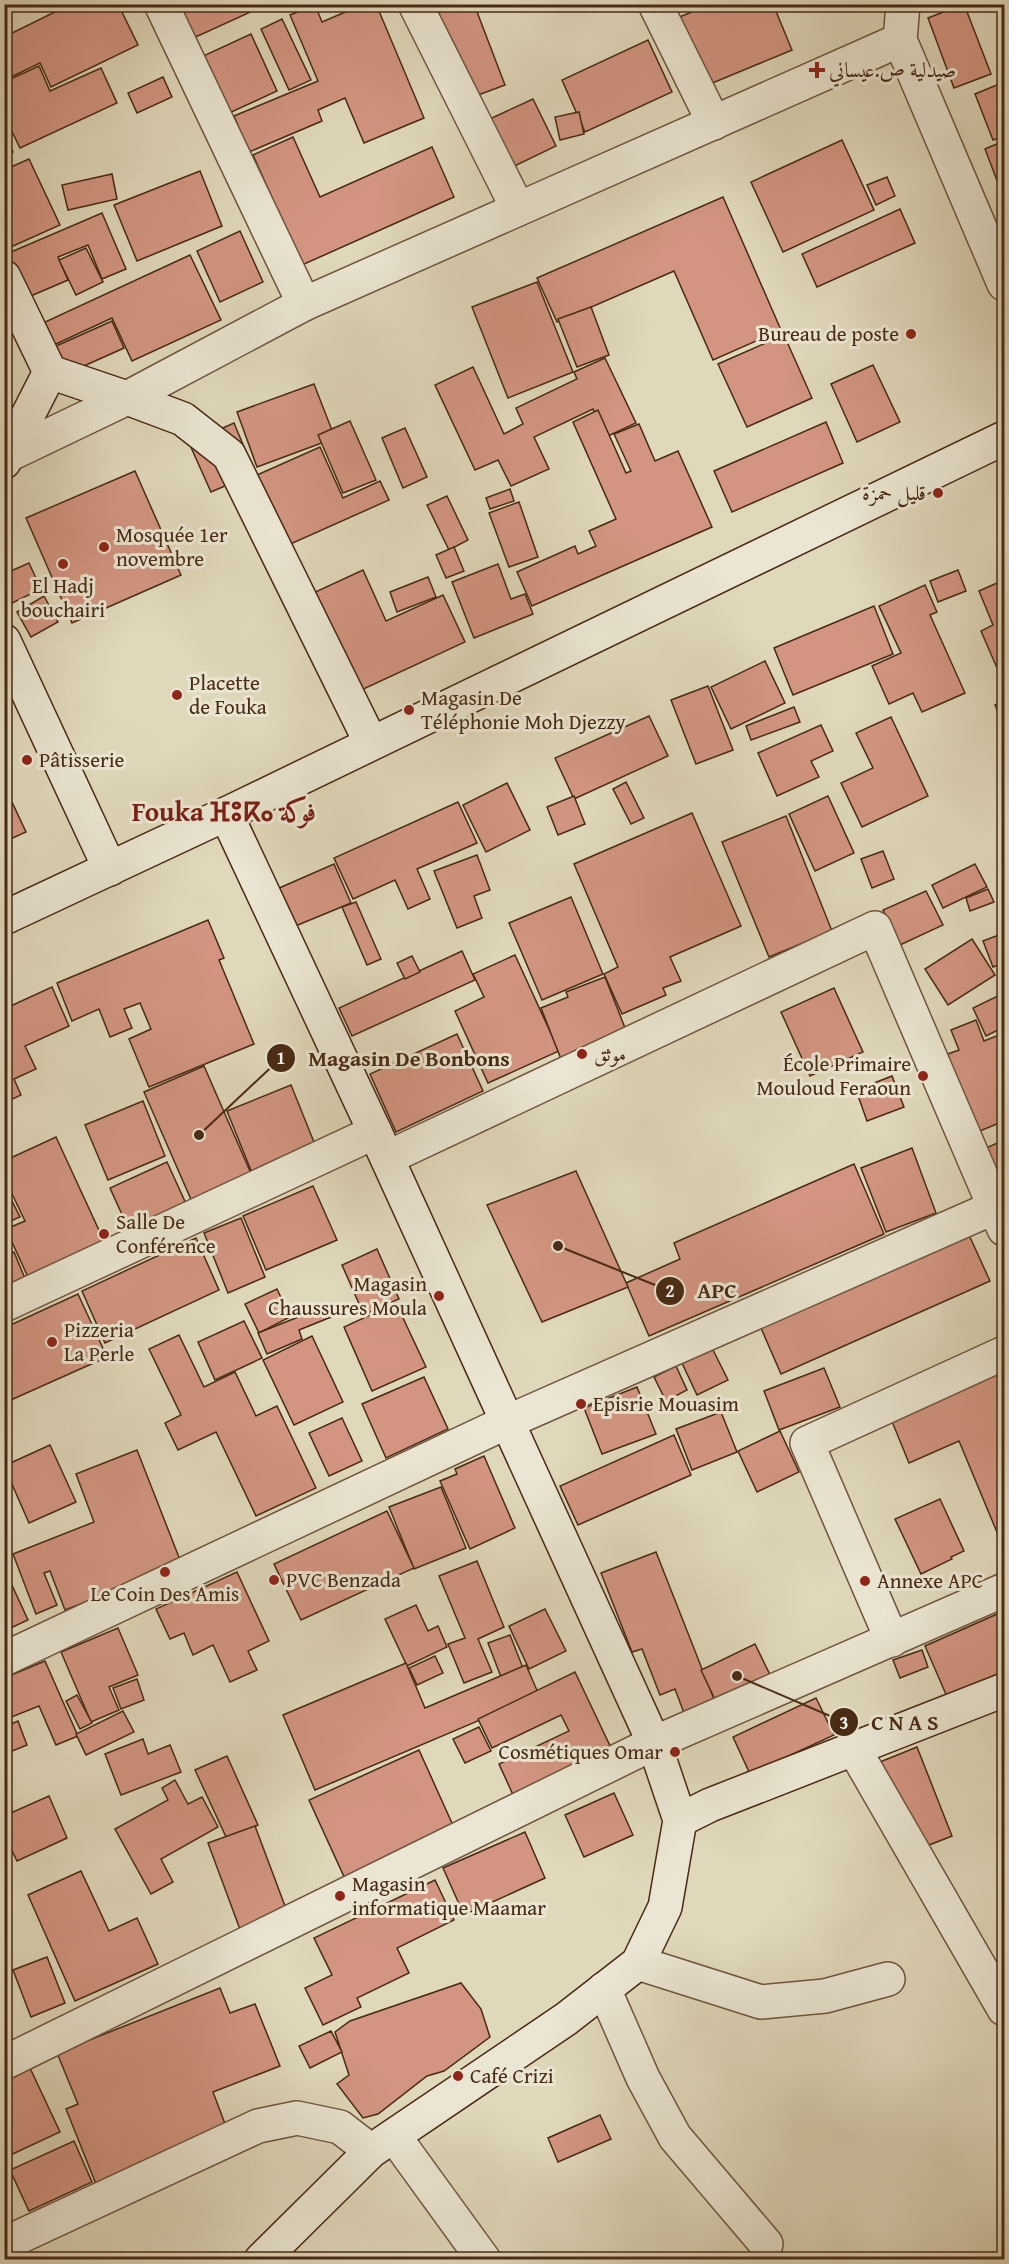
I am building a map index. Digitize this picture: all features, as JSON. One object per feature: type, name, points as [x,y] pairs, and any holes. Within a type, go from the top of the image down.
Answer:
[{"type":"street","points":[[161,4],[304,304]]},
{"type":"street","points":[[415,4],[518,209]]},
{"type":"street","points":[[655,4],[714,123]]},
{"type":"street","points":[[903,4],[900,40],[1005,284]]},
{"type":"street","points":[[6,458],[127,398],[304,304],[900,40]]},
{"type":"street","points":[[4,277],[50,372],[183,419],[229,455],[371,743]]},
{"type":"street","points":[[6,458],[50,372]]},
{"type":"street","points":[[4,918],[226,814],[1005,438]]},
{"type":"street","points":[[4,641],[110,868]]},
{"type":"street","points":[[226,814],[381,1145],[654,1743],[680,1820],[665,1907],[638,1963],[566,2019],[382,2143],[261,2259]]},
{"type":"street","points":[[4,1305],[381,1145],[875,928],[1000,1218],[507,1422],[4,1659]]},
{"type":"street","points":[[892,1640],[807,1443],[1005,1353]]},
{"type":"street","points":[[4,2063],[654,1743],[1005,1590]]},
{"type":"street","points":[[680,1820],[710,1805],[1005,1690]]},
{"type":"street","points":[[854,1749],[1005,2009]]},
{"type":"street","points":[[638,1963],[761,2002],[825,1996],[888,1979]]},
{"type":"street","points":[[604,1989],[643,2078],[675,2138],[766,2244]]},
{"type":"street","points":[[4,2244],[258,2126],[297,2118],[340,2127],[382,2143],[484,2259]]},
{"type":"building","points":[[71,4],[118,4],[138,45],[51,87],[40,63],[11,77],[4,65],[4,37]]},
{"type":"building","points":[[173,4],[252,4],[255,10],[189,40]]},
{"type":"building","points":[[347,4],[376,4],[424,118],[364,143],[345,98],[318,110],[322,121],[249,152],[234,116],[318,81],[290,15],[315,5],[322,22],[350,10]]},
{"type":"building","points":[[426,4],[474,4],[505,85],[462,101]]},
{"type":"building","points":[[711,4],[773,4],[792,50],[698,89],[670,21]]},
{"type":"building","points":[[964,4],[991,74],[954,88],[928,18]]},
{"type":"building","points":[[282,19],[311,80],[289,90],[261,29]]},
{"type":"building","points":[[251,34],[277,91],[227,114],[201,57]]},
{"type":"building","points":[[648,40],[672,92],[585,132],[562,80]]},
{"type":"building","points":[[39,66],[50,91],[101,68],[117,103],[20,148],[4,115],[4,82]]},
{"type":"building","points":[[163,77],[172,97],[137,113],[128,93]]},
{"type":"building","points":[[1004,82],[1004,136],[993,140],[975,94]]},
{"type":"building","points":[[533,99],[556,146],[504,171],[481,123]]},
{"type":"building","points":[[579,112],[584,134],[560,140],[555,117]]},
{"type":"building","points":[[4,134],[13,152],[4,156]]},
{"type":"building","points":[[293,137],[320,197],[432,147],[454,197],[302,265],[253,155]]},
{"type":"building","points":[[842,140],[874,210],[783,252],[751,182]]},
{"type":"building","points":[[1004,141],[1004,199],[985,149]]},
{"type":"building","points":[[29,159],[60,225],[4,250],[4,170]]},
{"type":"building","points":[[200,171],[222,226],[137,261],[114,205]]},
{"type":"building","points":[[112,174],[117,199],[68,210],[62,185]]},
{"type":"building","points":[[887,177],[895,196],[876,205],[867,185]]},
{"type":"building","points":[[723,197],[781,330],[713,360],[674,271],[557,322],[537,278]]},
{"type":"building","points":[[900,209],[915,243],[817,287],[802,254]]},
{"type":"building","points":[[102,213],[126,269],[102,279],[88,245],[58,257],[68,280],[19,301],[4,267],[4,255]]},
{"type":"building","points":[[240,231],[263,282],[220,302],[197,251]]},
{"type":"building","points":[[86,248],[103,282],[76,295],[59,260]]},
{"type":"building","points":[[190,255],[221,320],[132,361],[112,318],[43,350],[32,328]]},
{"type":"building","points":[[537,282],[573,372],[508,398],[472,307]]},
{"type":"building","points":[[591,307],[609,355],[577,367],[558,319]]},
{"type":"building","points":[[112,321],[124,348],[57,378],[45,351]]},
{"type":"building","points":[[784,335],[812,398],[747,427],[718,364]]},
{"type":"building","points":[[605,358],[636,423],[606,437],[593,409],[534,437],[549,469],[511,486],[498,460],[475,470],[435,385],[473,367],[504,434],[523,424],[516,408],[577,379],[574,372]]},
{"type":"building","points":[[873,365],[900,422],[857,442],[831,384]]},
{"type":"building","points":[[314,384],[335,438],[257,467],[237,412]]},
{"type":"building","points":[[598,410],[626,473],[631,471],[614,434],[639,424],[655,461],[678,451],[712,527],[532,606],[517,572],[575,546],[578,554],[596,546],[589,531],[616,519],[573,422]]},
{"type":"building","points":[[350,421],[376,480],[343,493],[318,435]]},
{"type":"building","points":[[826,422],[843,463],[732,512],[714,471]]},
{"type":"building","points":[[234,423],[255,473],[211,492],[189,443]]},
{"type":"building","points":[[405,428],[427,477],[403,488],[382,438]]},
{"type":"building","points":[[320,447],[343,498],[380,481],[389,500],[277,550],[246,480]]},
{"type":"building","name":"Mosquée 1er novembre","points":[[135,471],[181,575],[72,623],[26,518]]},
{"type":"building","points":[[510,489],[514,501],[490,509],[486,498]]},
{"type":"building","points":[[447,496],[468,540],[449,550],[427,505]]},
{"type":"building","points":[[519,502],[538,557],[509,567],[489,513]]},
{"type":"building","points":[[454,547],[464,571],[446,578],[436,555]]},
{"type":"building","points":[[29,563],[41,589],[10,604],[4,591],[4,574]]},
{"type":"building","points":[[498,564],[511,599],[525,594],[533,614],[474,638],[452,582]]},
{"type":"building","points":[[363,570],[386,621],[443,595],[465,642],[344,698],[298,600]]},
{"type":"building","points":[[958,570],[966,591],[938,602],[930,581]]},
{"type":"building","points":[[428,577],[436,597],[397,612],[390,592]]},
{"type":"building","points":[[1004,580],[1004,684],[981,631],[993,625],[979,591]]},
{"type":"building","points":[[925,585],[937,612],[930,615],[965,693],[922,712],[913,693],[889,704],[872,666],[901,653],[879,606]]},
{"type":"building","points":[[44,596],[58,622],[31,637],[17,612]]},
{"type":"building","points":[[874,606],[893,654],[793,695],[774,648]]},
{"type":"building","points":[[765,661],[785,703],[731,729],[711,687]]},
{"type":"building","points":[[708,686],[733,750],[696,764],[671,700]]},
{"type":"building","points":[[1004,701],[1004,726],[995,705]]},
{"type":"building","points":[[794,707],[800,722],[751,740],[746,726]]},
{"type":"building","points":[[649,716],[668,756],[574,799],[555,758]]},
{"type":"building","points":[[891,717],[928,796],[862,827],[841,783],[873,768],[856,733]]},
{"type":"building","points":[[821,725],[833,751],[811,761],[819,777],[777,796],[758,753]]},
{"type":"building","points":[[626,782],[644,818],[631,824],[613,789]]},
{"type":"building","points":[[507,783],[530,830],[486,852],[463,805]]},
{"type":"building","points":[[4,785],[26,832],[4,842]]},
{"type":"building","points":[[574,796],[585,824],[558,835],[547,807]]},
{"type":"building","points":[[828,796],[854,853],[815,871],[789,814]]},
{"type":"building","points":[[458,802],[477,843],[417,869],[430,899],[408,909],[395,880],[353,899],[334,858]]},
{"type":"building","points":[[692,813],[741,926],[670,957],[681,981],[663,988],[666,995],[622,1014],[604,974],[618,967],[574,864]]},
{"type":"building","points":[[786,816],[832,931],[769,957],[722,842]]},
{"type":"building","points":[[883,851],[894,879],[872,888],[861,859]]},
{"type":"building","points":[[477,855],[490,890],[474,896],[482,918],[457,928],[434,871]]},
{"type":"building","points":[[334,864],[351,903],[293,927],[277,889]]},
{"type":"building","points":[[975,864],[987,887],[943,908],[932,885]]},
{"type":"building","points":[[988,889],[994,902],[970,911],[966,898]]},
{"type":"building","points":[[926,891],[943,925],[900,945],[883,910]]},
{"type":"building","points":[[571,897],[603,974],[542,1000],[509,923]]},
{"type":"building","points":[[356,902],[381,959],[367,965],[342,907]]},
{"type":"building","points":[[208,920],[224,958],[219,960],[254,1044],[149,1087],[129,1039],[151,1029],[140,1003],[124,1009],[132,1028],[110,1037],[99,1009],[72,1021],[57,983]]},
{"type":"building","points":[[1004,933],[1004,963],[993,967],[983,941]]},
{"type":"building","points":[[972,939],[995,975],[948,1005],[925,969]]},
{"type":"building","points":[[462,951],[475,980],[352,1036],[339,1008]]},
{"type":"building","points":[[515,955],[559,1051],[488,1083],[455,1011],[484,997],[473,974]]},
{"type":"building","points":[[412,956],[420,972],[405,979],[397,963]]},
{"type":"building","points":[[605,977],[627,1033],[561,1059],[541,1008],[568,997],[566,992]]},
{"type":"building","points":[[52,987],[69,1026],[25,1046],[36,1069],[14,1079],[21,1095],[4,1103],[4,1009]]},
{"type":"building","points":[[834,988],[863,1052],[810,1076],[781,1012]]},
{"type":"building","points":[[1004,993],[1004,1027],[986,1036],[973,1008]]},
{"type":"building","points":[[976,1020],[984,1041],[1004,1033],[1004,1121],[968,1136],[937,1058],[959,1050],[951,1030]]},
{"type":"building","points":[[457,1034],[483,1091],[396,1132],[370,1074]]},
{"type":"building","points":[[204,1066],[253,1178],[193,1204],[144,1092]]},
{"type":"building","points":[[892,1076],[904,1107],[867,1121],[856,1090]]},
{"type":"building","points":[[291,1085],[318,1152],[254,1178],[227,1111]]},
{"type":"building","points":[[143,1101],[165,1156],[108,1180],[85,1125]]},
{"type":"building","points":[[56,1137],[109,1252],[33,1288],[6,1229],[25,1221],[4,1177],[4,1161]]},
{"type":"building","points":[[1004,1140],[1004,1205],[973,1154]]},
{"type":"building","points":[[912,1148],[936,1213],[886,1232],[861,1168]]},
{"type":"building","points":[[167,1162],[187,1206],[130,1232],[110,1188]]},
{"type":"building","points":[[854,1164],[884,1234],[649,1336],[626,1283],[680,1259],[674,1243]]},
{"type":"building","points":[[576,1171],[628,1287],[542,1322],[487,1205]]},
{"type":"building","points":[[313,1186],[337,1240],[266,1270],[243,1216]]},
{"type":"building","points":[[4,1188],[20,1217],[4,1224]]},
{"type":"building","points":[[241,1218],[265,1277],[228,1293],[204,1233]]},
{"type":"building","points":[[969,1235],[990,1281],[781,1374],[761,1328]]},
{"type":"building","points":[[196,1238],[219,1290],[105,1343],[82,1291]]},
{"type":"building","points":[[377,1249],[399,1299],[364,1315],[342,1265]]},
{"type":"building","points":[[14,1252],[31,1293],[4,1304],[4,1256]]},
{"type":"building","points":[[277,1289],[290,1317],[259,1333],[245,1304]]},
{"type":"building","name":"Pizzeria La Perle","points":[[78,1294],[107,1357],[4,1403],[4,1328]]},
{"type":"building","points":[[396,1303],[426,1367],[372,1391],[344,1327]]},
{"type":"building","points":[[331,1304],[336,1315],[299,1330],[302,1339],[267,1354],[258,1333]]},
{"type":"building","points":[[244,1321],[262,1358],[215,1380],[198,1342]]},
{"type":"building","points":[[179,1335],[204,1387],[235,1372],[256,1416],[277,1406],[316,1488],[256,1516],[216,1432],[178,1450],[165,1423],[181,1415],[149,1349]]},
{"type":"building","points":[[312,1336],[343,1402],[294,1425],[263,1360]]},
{"type":"building","points":[[712,1348],[728,1380],[697,1395],[682,1363]]},
{"type":"building","points":[[676,1366],[687,1390],[666,1401],[654,1377]]},
{"type":"building","points":[[824,1368],[840,1407],[779,1430],[764,1391]]},
{"type":"building","points":[[1004,1371],[1004,1549],[959,1441],[909,1463],[891,1419]]},
{"type":"building","points":[[424,1377],[448,1429],[386,1458],[362,1404]]},
{"type":"building","points":[[637,1387],[656,1434],[602,1454],[584,1408]]},
{"type":"building","points":[[721,1412],[737,1452],[692,1470],[676,1429]]},
{"type":"building","points":[[342,1418],[362,1461],[329,1476],[309,1433]]},
{"type":"building","points":[[780,1431],[799,1472],[757,1492],[738,1451]]},
{"type":"building","points":[[674,1435],[691,1475],[578,1525],[560,1486]]},
{"type":"building","points":[[50,1445],[76,1502],[29,1523],[4,1466]]},
{"type":"building","points":[[137,1450],[182,1565],[65,1610],[50,1571],[44,1573],[57,1605],[36,1614],[13,1554],[94,1522],[76,1474]]},
{"type":"building","points":[[484,1456],[515,1528],[470,1549],[440,1481],[457,1474],[455,1469]]},
{"type":"building","points":[[441,1487],[466,1548],[414,1569],[389,1507]]},
{"type":"building","points":[[940,1499],[964,1551],[921,1574],[895,1519]]},
{"type":"building","points":[[387,1511],[414,1568],[301,1620],[274,1564]]},
{"type":"building","points":[[656,1552],[721,1717],[690,1729],[675,1689],[660,1695],[642,1649],[632,1652],[601,1573]]},
{"type":"building","points":[[477,1561],[504,1627],[478,1639],[492,1672],[464,1683],[448,1644],[465,1638],[439,1576]]},
{"type":"building","points":[[4,1568],[28,1620],[4,1631]]},
{"type":"building","points":[[237,1572],[269,1641],[248,1651],[257,1670],[230,1682],[213,1645],[193,1655],[184,1633],[170,1639],[156,1609]]},
{"type":"building","points":[[416,1605],[428,1631],[438,1626],[447,1647],[407,1666],[385,1619]]},
{"type":"building","points":[[545,1609],[566,1651],[529,1669],[509,1626]]},
{"type":"building","points":[[1004,1611],[1004,1674],[948,1699],[925,1646]]},
{"type":"building","points":[[118,1628],[138,1675],[109,1687],[119,1710],[91,1722],[61,1652]]},
{"type":"building","points":[[510,1635],[523,1668],[501,1677],[488,1643]]},
{"type":"building","points":[[755,1644],[773,1681],[719,1708],[701,1670]]},
{"type":"building","points":[[922,1650],[928,1667],[900,1678],[893,1660]]},
{"type":"building","points":[[435,1656],[443,1673],[417,1685],[409,1668]]},
{"type":"building","points":[[45,1661],[78,1736],[56,1745],[39,1706],[4,1720],[4,1678]]},
{"type":"building","points":[[406,1663],[425,1708],[526,1665],[539,1695],[315,1790],[283,1715]]},
{"type":"building","points":[[575,1672],[612,1750],[514,1797],[499,1764],[569,1731],[561,1715],[492,1748],[478,1719]]},
{"type":"building","points":[[137,1679],[144,1700],[121,1709],[113,1688]]},
{"type":"building","points":[[77,1695],[92,1723],[80,1729],[66,1701]]},
{"type":"building","points":[[816,1698],[834,1735],[750,1774],[733,1737]]},
{"type":"building","points":[[123,1711],[134,1732],[86,1755],[76,1734]]},
{"type":"building","points":[[18,1721],[27,1745],[5,1754],[4,1727]]},
{"type":"building","points":[[479,1727],[491,1751],[465,1763],[453,1739]]},
{"type":"building","points":[[143,1739],[148,1754],[170,1745],[181,1772],[121,1795],[105,1754]]},
{"type":"building","points":[[917,1747],[952,1836],[909,1853],[875,1764]]},
{"type":"building","points":[[419,1750],[456,1832],[346,1881],[309,1800]]},
{"type":"building","points":[[227,1756],[258,1825],[227,1839],[195,1770]]},
{"type":"building","points":[[175,1780],[188,1804],[202,1797],[218,1827],[161,1859],[173,1882],[151,1894],[115,1829],[168,1800],[162,1788]]},
{"type":"building","points":[[614,1793],[633,1835],[584,1857],[565,1815]]},
{"type":"building","points":[[49,1796],[67,1838],[17,1861],[4,1834],[4,1816]]},
{"type":"building","points":[[255,1826],[288,1914],[241,1932],[208,1843]]},
{"type":"building","points":[[525,1832],[545,1878],[464,1915],[443,1868]]},
{"type":"building","points":[[81,1871],[109,1931],[137,1918],[158,1964],[75,2001],[28,1895]]},
{"type":"building","points":[[435,1880],[454,1920],[397,1948],[409,1973],[357,1998],[361,2007],[323,2025],[305,1988],[332,1975],[314,1938]]},
{"type":"building","points":[[47,1957],[65,2003],[31,2017],[13,1970]]},
{"type":"building","points":[[461,1983],[481,2009],[490,2037],[444,2071],[427,2076],[378,2114],[363,2118],[337,2084],[349,2075],[335,2032],[350,2021]]},
{"type":"building","points":[[220,1988],[230,2013],[255,2004],[280,2066],[213,2092],[230,2137],[98,2189],[66,2109],[78,2104],[57,2053]]},
{"type":"building","points":[[331,2031],[342,2052],[310,2068],[299,2046]]},
{"type":"building","points":[[30,2068],[60,2132],[4,2158],[4,2080]]},
{"type":"building","points":[[600,2115],[611,2139],[558,2162],[548,2138]]},
{"type":"building","points":[[74,2141],[92,2182],[29,2211],[10,2170]]},
{"type":"place","name":"صيدلية ص.عيساني","points":[[817,70]]},
{"type":"place","name":"Bureau de poste","points":[[911,334]]},
{"type":"place","name":"قليل حمزة","points":[[938,493]]},
{"type":"place","name":"Mosquée 1er novembre","points":[[104,547]]},
{"type":"place","name":"El Hadj bouchairi","points":[[63,564]]},
{"type":"place","name":"Placette de Fouka","points":[[177,695]]},
{"type":"place","name":"Magasin De Téléphonie Moh Djezzy","points":[[409,710]]},
{"type":"place","name":"Pâtisserie","points":[[27,760]]},
{"type":"place","name":"موثق","points":[[582,1054]]},
{"type":"place","name":"École Primaire Mouloud Feraoun","points":[[923,1076]]},
{"type":"place","name":"Magasin De Bonbons","points":[[199,1135]]},
{"type":"place","name":"Salle De Conférence","points":[[104,1234]]},
{"type":"place","name":"APC","points":[[558,1246]]},
{"type":"place","name":"Magasin Chaussures Moula","points":[[439,1296]]},
{"type":"place","name":"Pizzeria La Perle","points":[[52,1342]]},
{"type":"place","name":"Episrie Mouasim","points":[[581,1404]]},
{"type":"place","name":"Le Coin Des Amis","points":[[165,1572]]},
{"type":"place","name":"PVC Benzada","points":[[274,1580]]},
{"type":"place","name":"Annexe APC","points":[[865,1581]]},
{"type":"place","name":"C N A S","points":[[737,1676]]},
{"type":"place","name":"Cosmétiques Omar","points":[[675,1752]]},
{"type":"place","name":"Magasin informatique Maamar","points":[[340,1896]]},
{"type":"place","name":"Café Crizi","points":[[458,2076]]},
{"type":"district","name":"Fouka ⴼⵓⴽⴰ فوكة","points":[[224,812]]}]
